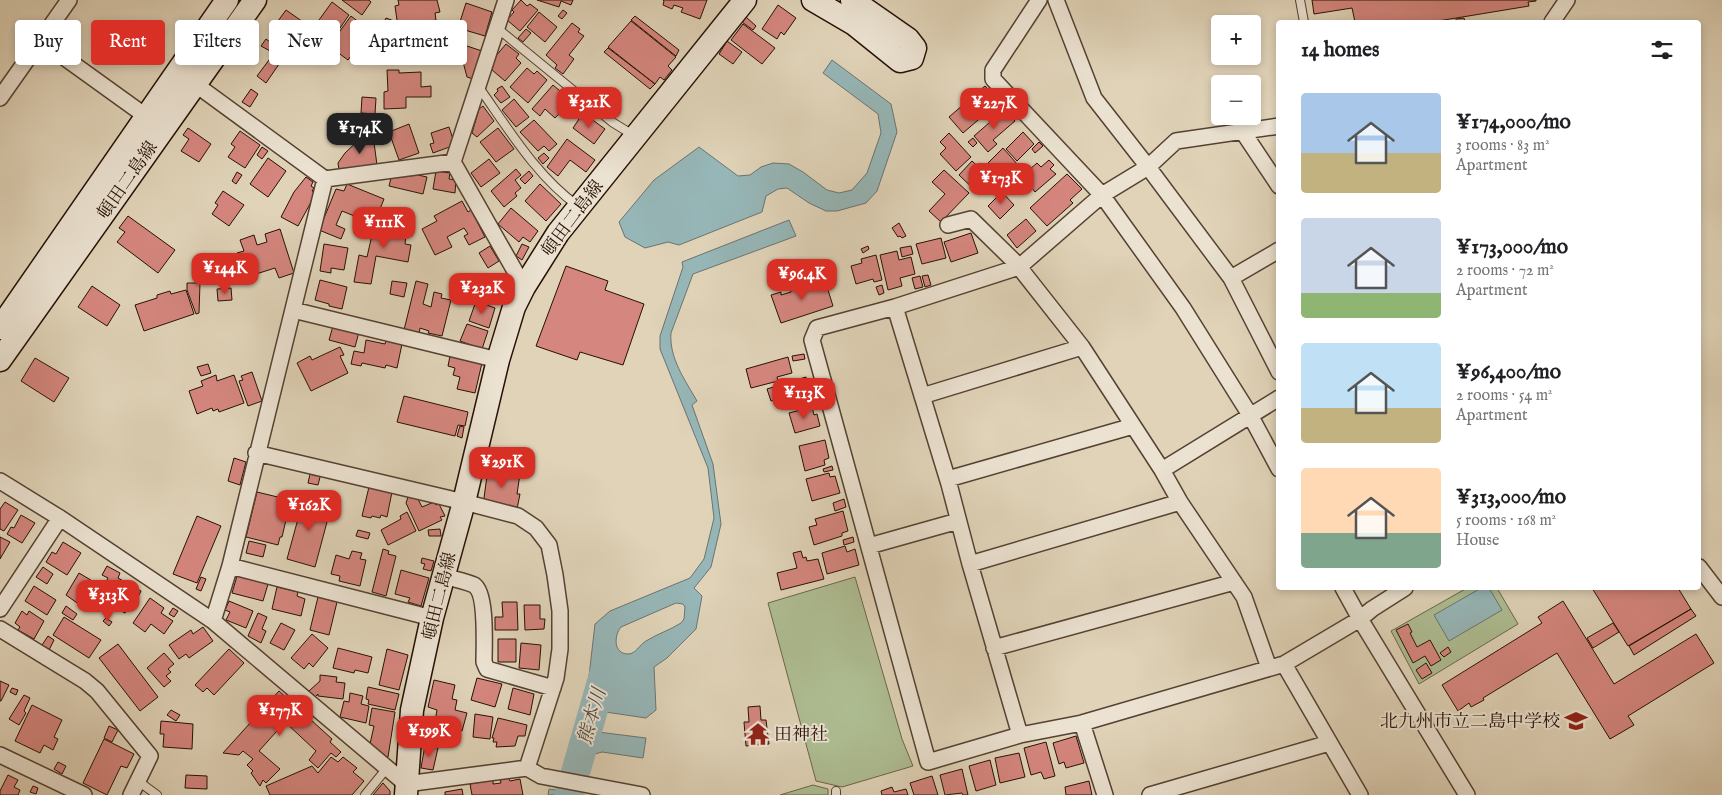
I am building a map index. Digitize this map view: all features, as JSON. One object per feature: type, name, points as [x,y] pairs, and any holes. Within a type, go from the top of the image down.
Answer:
[{"type":"main road","name":"頓田二島線","points":[[0,328],[226,0]]},
{"type":"main road","name":"頓田二島線","points":[[0,360],[255,0]]},
{"type":"main road","name":"頓田二島線","points":[[406,789],[412,710],[432,618],[464,502],[498,360],[514,307],[524,287],[558,234],[744,0]]},
{"type":"main road","points":[[813,0],[854,24],[900,61],[912,58],[915,48],[908,38],[852,0]]},
{"type":"street","points":[[54,20],[69,0]]},
{"type":"street","points":[[506,0],[453,162],[524,287]]},
{"type":"street","points":[[1039,0],[993,70],[993,79],[1102,195],[1183,308],[1250,415],[1276,463]]},
{"type":"street","points":[[1056,0],[1094,98],[1231,278],[1276,360]]},
{"type":"street","points":[[1553,20],[1566,0]]},
{"type":"street","points":[[0,98],[5,83],[20,65]]},
{"type":"street","points":[[75,65],[147,117]]},
{"type":"street","points":[[195,84],[324,179],[453,162]]},
{"type":"street","points":[[1276,126],[1176,141],[1148,167],[1102,195],[1020,267],[895,307],[817,328],[812,340],[928,762],[1020,736],[1082,723],[1284,664],[1360,619],[1400,590]]},
{"type":"street","points":[[1243,132],[1276,182]]},
{"type":"street","points":[[213,622],[230,566],[324,179]]},
{"type":"street","points":[[948,225],[971,219],[1020,267],[1082,348],[1162,470],[1180,502],[1244,597],[1269,668]]},
{"type":"street","points":[[1231,278],[1276,252]]},
{"type":"street","points":[[895,307],[948,479],[970,564],[1020,736]]},
{"type":"street","points":[[293,310],[498,360]]},
{"type":"street","points":[[922,396],[1082,348]]},
{"type":"street","points":[[1162,470],[1276,400]]},
{"type":"street","points":[[948,479],[1133,426]]},
{"type":"street","points":[[256,453],[518,516],[536,528],[549,545],[556,576],[560,611],[560,649],[553,688],[528,768]]},
{"type":"street","points":[[0,481],[60,518],[213,622],[387,768],[406,789],[528,768],[541,776],[642,795]]},
{"type":"street","points":[[970,564],[1180,502]]},
{"type":"street","points":[[0,609],[60,518]]},
{"type":"street","points":[[869,546],[958,521]]},
{"type":"street","points":[[230,566],[432,618]]},
{"type":"street","points":[[1701,570],[1722,597]]},
{"type":"street","points":[[444,576],[475,586],[481,593],[484,662],[487,669],[553,688]]},
{"type":"street","points":[[994,648],[1234,582]]},
{"type":"street","points":[[1344,590],[1467,795]]},
{"type":"street","points":[[0,629],[85,681],[97,691],[150,756],[131,795]]},
{"type":"street","points":[[1284,664],[1360,795]]},
{"type":"street","points":[[1082,723],[1105,795]]},
{"type":"street","points":[[1150,795],[1329,743]]},
{"type":"street","points":[[0,755],[84,795]]},
{"type":"lane","points":[[1300,0],[1304,20]]},
{"type":"lane","points":[[497,28],[612,122],[635,137]]},
{"type":"lane","points":[[478,86],[546,179],[579,207]]},
{"type":"lane","points":[[365,795],[387,768]]},
{"type":"lane","points":[[138,781],[157,795]]},
{"type":"green space","points":[[855,577],[902,739],[913,766],[842,787],[816,781],[768,603]]},
{"type":"green space","points":[[1463,590],[1498,590],[1518,624],[1419,684],[1391,631]]},
{"type":"green space","points":[[813,785],[828,789],[828,795],[780,795]]},
{"type":"water","points":[[832,60],[891,104],[897,132],[877,191],[866,203],[837,211],[826,211],[809,203],[787,188],[778,189],[766,196],[762,212],[679,245],[668,242],[645,248],[625,237],[619,222],[654,180],[699,147],[738,176],[750,175],[761,167],[773,163],[789,164],[827,190],[839,193],[852,190],[867,173],[881,133],[878,114],[823,73]]},
{"type":"water","points":[[789,220],[796,236],[693,274],[671,333],[675,360],[697,401],[692,405],[713,464],[721,524],[711,567],[694,588],[702,596],[696,629],[667,658],[654,667],[656,710],[646,718],[592,710],[586,702],[595,624],[610,611],[690,578],[704,559],[714,518],[708,468],[660,349],[660,336],[683,267],[682,262]],"holes":[[[676,603],[683,604],[685,607],[684,619],[681,623],[646,641],[631,654],[623,653],[617,648],[616,639],[621,627]]]},
{"type":"water","points":[[1478,590],[1490,590],[1502,610],[1449,641],[1434,615]]},
{"type":"water","points":[[574,729],[646,738],[643,758],[602,752],[585,757],[580,795],[548,795],[549,789],[556,790],[558,784],[566,785]]},
{"type":"building","points":[[342,0],[369,0],[371,2],[362,15]]},
{"type":"building","points":[[398,0],[437,0],[440,12],[435,13],[436,20],[397,20],[395,6],[399,5]]},
{"type":"building","points":[[521,0],[527,6],[530,4],[538,10],[520,31],[507,20],[514,12],[512,10]]},
{"type":"building","points":[[537,0],[573,0],[571,5],[561,1],[559,7]]},
{"type":"building","points":[[663,0],[707,0],[700,19],[681,12],[683,8],[674,5],[672,9],[663,5]]},
{"type":"building","points":[[1312,0],[1536,0],[1528,2],[1529,6],[1444,20],[1355,20],[1352,8],[1314,14]]},
{"type":"building","points":[[332,2],[349,15],[340,28],[340,20],[319,20]]},
{"type":"building","points":[[466,3],[492,12],[485,36],[467,31],[467,20],[461,20]]},
{"type":"building","points":[[778,5],[796,18],[784,35],[781,32],[777,39],[762,29]]},
{"type":"building","points":[[286,10],[300,20],[279,20]]},
{"type":"building","points":[[563,10],[567,13],[562,19],[558,16]]},
{"type":"building","points":[[539,12],[557,27],[545,42],[527,27]]},
{"type":"building","points":[[351,16],[356,20],[350,20],[350,57],[348,60],[340,54],[340,31]]},
{"type":"building","points":[[635,16],[679,50],[676,56],[631,20]]},
{"type":"building","points":[[746,17],[756,26],[753,30],[742,22]]},
{"type":"building","points":[[631,21],[676,57],[668,66],[672,70],[664,80],[660,77],[655,84],[608,47]]},
{"type":"building","points":[[572,23],[580,29],[578,32],[584,36],[569,55],[574,59],[563,74],[555,68],[557,65],[546,55]]},
{"type":"building","points":[[743,24],[775,48],[762,64],[731,40]]},
{"type":"building","points":[[526,29],[531,33],[523,42],[518,38]]},
{"type":"building","points":[[266,39],[269,41],[269,50],[261,46]]},
{"type":"building","points":[[727,41],[742,52],[733,64],[719,54]]},
{"type":"building","points":[[506,44],[519,54],[516,58],[521,63],[505,81],[492,70],[495,57]]},
{"type":"building","points":[[467,46],[482,51],[473,79],[467,77],[464,65],[467,65]]},
{"type":"building","points":[[608,48],[655,84],[650,89],[604,52]]},
{"type":"building","points":[[269,60],[269,65],[278,65],[266,83],[257,76]]},
{"type":"building","points":[[527,68],[534,74],[537,71],[547,80],[528,103],[510,87]]},
{"type":"building","points":[[387,70],[399,70],[399,73],[421,72],[421,87],[431,86],[431,97],[406,97],[406,108],[384,109],[384,92],[388,91]]},
{"type":"building","points":[[553,85],[566,96],[563,99],[572,107],[563,116],[560,113],[555,118],[545,109],[540,116],[532,109]]},
{"type":"building","points":[[502,86],[510,97],[501,103],[494,95],[498,91],[497,89]]},
{"type":"building","points":[[985,86],[999,102],[963,133],[949,117]]},
{"type":"building","points":[[251,89],[258,94],[250,107],[242,102]]},
{"type":"building","points":[[362,97],[376,98],[375,114],[361,113]]},
{"type":"building","points":[[514,99],[529,117],[516,127],[502,110]]},
{"type":"building","points":[[483,106],[494,121],[477,137],[472,133],[479,109]]},
{"type":"building","points":[[1005,109],[1015,121],[993,140],[997,144],[988,152],[974,136]]},
{"type":"building","points":[[583,113],[605,129],[594,144],[573,128]]},
{"type":"building","points":[[534,120],[557,144],[549,151],[544,146],[538,151],[520,132]]},
{"type":"building","points":[[409,124],[419,153],[399,160],[389,132]]},
{"type":"building","points":[[449,127],[455,145],[433,153],[430,144],[434,143],[431,133]]},
{"type":"building","points":[[188,128],[211,144],[199,162],[181,151],[189,139],[183,135]]},
{"type":"building","points":[[498,128],[514,149],[496,162],[480,142]]},
{"type":"building","points":[[240,131],[260,145],[245,168],[228,157],[235,147],[231,144]]},
{"type":"building","points":[[1023,132],[1034,144],[1017,161],[1006,149]]},
{"type":"building","points":[[949,133],[971,157],[956,171],[940,154],[946,148],[940,142]]},
{"type":"building","points":[[373,135],[377,165],[339,170],[338,163],[345,153],[363,136]]},
{"type":"building","points":[[973,138],[977,143],[973,147],[968,142]]},
{"type":"building","points":[[567,139],[595,160],[586,172],[570,160],[558,176],[547,167]]},
{"type":"building","points":[[1039,142],[1043,146],[1035,153],[1032,149]]},
{"type":"building","points":[[262,147],[268,151],[262,159],[257,155]]},
{"type":"building","points":[[1003,148],[1018,165],[1003,179],[988,163]]},
{"type":"building","points":[[544,153],[549,158],[543,164],[538,158]]},
{"type":"building","points":[[268,158],[286,171],[268,197],[250,184]]},
{"type":"building","points":[[489,159],[500,173],[481,187],[471,173]]},
{"type":"building","points":[[1049,160],[1054,165],[1050,169],[1056,174],[1035,192],[1032,188],[1027,192],[1016,181],[1037,163],[1041,167]]},
{"type":"building","points":[[972,161],[988,176],[985,180],[990,185],[980,195],[959,175]]},
{"type":"building","points":[[516,169],[521,175],[515,180],[521,188],[515,193],[517,196],[504,207],[491,191]]},
{"type":"building","points":[[944,170],[969,193],[941,222],[929,211],[945,194],[932,182]]},
{"type":"building","points":[[436,171],[450,173],[449,179],[456,180],[455,193],[433,189]]},
{"type":"building","points":[[529,171],[533,176],[525,184],[520,179]]},
{"type":"building","points":[[237,172],[242,175],[236,184],[232,181]]},
{"type":"building","points":[[1067,174],[1082,189],[1070,200],[1073,203],[1047,226],[1030,208]]},
{"type":"building","points":[[418,175],[427,177],[423,194],[389,186],[391,178]]},
{"type":"building","points":[[306,177],[313,182],[311,186],[314,188],[312,191],[316,193],[298,226],[281,217],[294,192]]},
{"type":"building","points":[[347,184],[384,199],[374,224],[342,211],[336,225],[345,229],[341,239],[319,230],[336,189],[344,191]]},
{"type":"building","points":[[540,184],[561,204],[546,221],[525,201]]},
{"type":"building","points":[[223,191],[244,205],[229,226],[212,214],[218,205],[215,203]]},
{"type":"building","points":[[1002,192],[1014,205],[1000,219],[988,206]]},
{"type":"building","points":[[462,201],[468,212],[471,210],[485,237],[469,245],[464,236],[468,234],[464,228],[447,237],[452,247],[435,255],[422,229],[437,221],[434,216]]},
{"type":"building","points":[[511,208],[538,231],[530,242],[523,237],[519,242],[498,224]]},
{"type":"building","points":[[128,216],[175,250],[158,273],[117,242],[125,232],[119,228]]},
{"type":"building","points":[[1026,219],[1036,231],[1017,248],[1007,235]]},
{"type":"building","points":[[379,222],[414,229],[412,236],[406,235],[405,244],[411,245],[408,262],[376,256],[371,284],[354,282],[359,255],[367,257],[374,226],[378,228]]},
{"type":"building","points":[[899,223],[906,236],[902,238],[898,237],[892,228]]},
{"type":"building","points":[[280,229],[294,273],[279,278],[275,268],[231,282],[225,261],[238,257],[237,253],[244,251],[240,240],[254,235],[257,245],[267,242],[265,234]]},
{"type":"building","points":[[971,233],[978,253],[951,262],[944,242]]},
{"type":"building","points":[[941,238],[946,258],[922,264],[916,244]]},
{"type":"building","points":[[324,244],[348,248],[344,270],[331,268],[331,273],[320,271]]},
{"type":"building","points":[[522,244],[529,247],[522,260],[516,256]]},
{"type":"building","points":[[490,246],[499,261],[488,268],[479,253]]},
{"type":"building","points":[[868,246],[869,249],[863,253],[861,249]]},
{"type":"building","points":[[911,246],[913,254],[902,257],[900,248]]},
{"type":"building","points":[[897,251],[899,260],[911,257],[915,274],[900,278],[902,286],[888,290],[880,255]]},
{"type":"building","points":[[876,255],[882,280],[874,282],[873,279],[856,284],[851,266],[862,263],[861,259]]},
{"type":"building","points":[[828,265],[830,271],[818,274],[816,269]]},
{"type":"building","points":[[566,266],[608,281],[605,290],[644,304],[623,365],[580,352],[577,360],[536,346]]},
{"type":"building","points":[[928,275],[931,285],[925,287],[922,276]]},
{"type":"building","points":[[920,276],[923,287],[915,289],[912,278]]},
{"type":"building","points":[[824,277],[833,306],[781,323],[771,295],[791,292],[790,288],[806,283],[808,286],[817,283],[816,280]]},
{"type":"building","points":[[320,280],[347,287],[342,309],[315,300]]},
{"type":"building","points":[[490,280],[510,287],[503,304],[483,297]]},
{"type":"building","points":[[392,281],[407,283],[404,297],[390,294]]},
{"type":"building","points":[[416,281],[428,284],[423,304],[431,307],[434,292],[442,294],[441,298],[451,300],[442,336],[428,333],[429,331],[420,328],[419,334],[404,330]]},
{"type":"building","points":[[187,283],[200,283],[199,313],[196,314],[187,290]]},
{"type":"building","points":[[882,285],[884,293],[879,295],[876,287]]},
{"type":"building","points":[[92,286],[120,305],[107,326],[78,307]]},
{"type":"building","points":[[231,288],[232,300],[218,301],[217,289]]},
{"type":"building","points":[[186,290],[194,314],[144,331],[135,305],[157,298],[157,295],[170,291],[171,294]]},
{"type":"building","points":[[476,301],[495,308],[489,328],[469,321]]},
{"type":"building","points":[[467,324],[488,331],[482,349],[460,341]]},
{"type":"building","points":[[333,326],[359,332],[355,347],[329,340]]},
{"type":"building","points":[[366,340],[385,344],[386,341],[402,344],[397,368],[386,365],[385,368],[362,363],[361,366],[351,364],[354,351],[364,353]]},
{"type":"building","points":[[340,347],[344,355],[340,356],[348,373],[311,391],[297,363],[310,356],[312,360]]},
{"type":"building","points":[[804,354],[805,359],[793,361],[792,356]]},
{"type":"building","points":[[450,356],[482,363],[475,393],[457,389],[460,377],[453,375],[455,368],[448,366]]},
{"type":"building","points":[[788,357],[792,373],[777,377],[778,381],[751,388],[746,369]]},
{"type":"building","points":[[35,358],[69,378],[54,402],[21,381]]},
{"type":"building","points":[[208,364],[211,373],[201,376],[197,367]]},
{"type":"building","points":[[252,372],[262,401],[248,406],[239,381],[243,380],[241,376]]},
{"type":"building","points":[[216,375],[217,381],[234,375],[244,403],[219,412],[218,409],[213,411],[212,408],[197,414],[189,391],[203,386],[201,381]]},
{"type":"building","points":[[806,377],[810,392],[794,396],[796,403],[777,408],[775,400],[771,401],[767,389]]},
{"type":"building","points":[[404,396],[468,412],[465,426],[458,425],[455,436],[397,422]]},
{"type":"building","points":[[813,397],[814,403],[804,405],[803,400]]},
{"type":"building","points":[[812,407],[814,415],[817,414],[820,426],[795,433],[789,413]]},
{"type":"building","points":[[460,426],[464,427],[462,438],[457,436]]},
{"type":"building","points":[[825,440],[829,458],[824,460],[825,465],[805,471],[799,446]]},
{"type":"building","points":[[234,458],[246,462],[240,485],[228,481]]},
{"type":"building","points":[[832,466],[833,470],[824,472],[823,469]]},
{"type":"building","points":[[488,468],[520,474],[517,494],[520,494],[517,509],[487,504],[484,498]]},
{"type":"building","points":[[317,471],[321,473],[318,485],[308,483],[310,474],[316,476]]},
{"type":"building","points":[[829,473],[830,477],[835,476],[840,493],[812,501],[806,479]]},
{"type":"building","points":[[369,487],[392,492],[387,517],[381,515],[380,518],[362,516]]},
{"type":"building","points":[[257,492],[290,500],[283,519],[286,520],[278,545],[246,537]]},
{"type":"building","points":[[304,497],[331,507],[315,567],[287,559]]},
{"type":"building","points":[[408,497],[418,499],[422,507],[434,502],[436,505],[439,504],[445,516],[440,517],[442,520],[419,531],[406,503]]},
{"type":"building","points":[[844,499],[846,507],[835,511],[833,503]]},
{"type":"building","points":[[5,502],[18,510],[4,531],[0,529],[0,509]]},
{"type":"building","points":[[843,511],[848,531],[842,533],[842,536],[814,545],[809,527],[817,525],[815,519]]},
{"type":"building","points":[[407,512],[416,531],[388,545],[381,530],[401,519],[400,516]]},
{"type":"building","points":[[21,515],[35,523],[22,543],[7,534],[11,527],[14,528]]},
{"type":"building","points":[[197,516],[221,526],[197,583],[173,574]]},
{"type":"building","points":[[440,529],[441,536],[429,536],[428,530]]},
{"type":"building","points":[[358,530],[370,533],[368,539],[356,536]]},
{"type":"building","points":[[0,537],[10,542],[0,559]]},
{"type":"building","points":[[853,537],[854,542],[844,545],[843,540]]},
{"type":"building","points":[[249,541],[266,545],[263,557],[246,553]]},
{"type":"building","points":[[63,542],[81,553],[67,575],[46,562],[52,552],[56,554]]},
{"type":"building","points":[[845,546],[847,552],[855,549],[859,565],[827,574],[822,553]]},
{"type":"building","points":[[383,549],[389,551],[388,554],[396,556],[386,596],[372,592]]},
{"type":"building","points":[[352,551],[362,553],[360,559],[366,560],[360,586],[339,581],[340,576],[331,574],[336,555],[349,559]]},
{"type":"building","points":[[801,551],[803,558],[806,557],[807,561],[818,559],[824,579],[781,590],[777,573],[797,568],[793,553]]},
{"type":"building","points":[[422,558],[434,561],[431,571],[423,569],[425,564],[421,563]]},
{"type":"building","points":[[107,566],[120,573],[118,578],[141,591],[137,599],[134,597],[125,613],[97,598],[108,578],[102,575]]},
{"type":"building","points":[[43,567],[53,574],[47,584],[36,577]]},
{"type":"building","points":[[401,570],[429,578],[421,606],[408,602],[410,598],[395,594]]},
{"type":"building","points":[[79,573],[94,582],[80,605],[66,595]]},
{"type":"building","points":[[237,576],[268,584],[263,601],[232,593]]},
{"type":"building","points":[[201,577],[206,579],[201,591],[196,589]]},
{"type":"building","points":[[34,586],[56,600],[47,615],[25,601]]},
{"type":"building","points":[[277,587],[298,592],[297,596],[305,599],[301,616],[272,609]]},
{"type":"building","points":[[1593,590],[1679,590],[1691,609],[1628,646]]},
{"type":"building","points":[[318,597],[337,602],[329,635],[310,630]]},
{"type":"building","points":[[150,598],[164,608],[161,613],[173,621],[164,634],[151,624],[145,632],[133,623]]},
{"type":"building","points":[[229,601],[253,611],[246,628],[226,620],[230,612],[225,610]]},
{"type":"building","points":[[1563,601],[1614,684],[1696,634],[1714,663],[1628,716],[1634,725],[1610,739],[1557,653],[1483,698],[1484,700],[1471,707],[1469,703],[1458,711],[1442,685],[1542,623],[1538,617]]},
{"type":"building","points":[[502,602],[517,602],[518,630],[495,630],[495,617],[503,617]]},
{"type":"building","points":[[524,605],[540,605],[540,619],[545,619],[544,629],[525,630]]},
{"type":"building","points":[[66,606],[77,614],[73,620],[62,613]]},
{"type":"building","points":[[173,608],[178,611],[174,617],[169,614]]},
{"type":"building","points":[[1691,609],[1696,616],[1634,655],[1629,646]]},
{"type":"building","points":[[22,611],[27,615],[29,611],[44,621],[34,639],[18,630],[20,627],[15,623]]},
{"type":"building","points":[[258,613],[267,617],[262,629],[266,631],[261,643],[248,636]]},
{"type":"building","points":[[64,617],[101,640],[89,658],[53,635]]},
{"type":"building","points":[[106,618],[112,622],[109,626],[103,621]]},
{"type":"building","points":[[281,623],[295,630],[284,650],[270,643]]},
{"type":"building","points":[[1613,623],[1619,632],[1593,648],[1587,638]]},
{"type":"building","points":[[1408,624],[1417,647],[1430,640],[1441,660],[1431,666],[1425,656],[1413,663],[1396,630]]},
{"type":"building","points":[[203,627],[213,641],[189,658],[186,654],[179,659],[169,645],[191,630],[193,634]]},
{"type":"building","points":[[312,634],[328,648],[313,667],[309,663],[304,669],[291,658]]},
{"type":"building","points":[[48,636],[54,640],[49,650],[42,645]]},
{"type":"building","points":[[498,639],[516,639],[516,662],[498,662]]},
{"type":"building","points":[[521,643],[541,645],[539,670],[519,668]]},
{"type":"building","points":[[118,644],[158,697],[140,711],[99,658]]},
{"type":"building","points":[[1448,647],[1451,652],[1444,657],[1440,653]]},
{"type":"building","points":[[338,648],[372,657],[368,673],[355,670],[354,673],[333,668]]},
{"type":"building","points":[[229,649],[244,663],[214,695],[207,688],[203,692],[195,685]]},
{"type":"building","points":[[387,649],[408,655],[399,690],[379,685]]},
{"type":"building","points":[[164,653],[174,664],[168,669],[171,672],[166,676],[171,681],[164,687],[147,668]]},
{"type":"building","points":[[1426,663],[1432,673],[1422,679],[1416,670]]},
{"type":"building","points":[[320,675],[337,677],[336,682],[345,683],[343,699],[318,696],[318,694],[315,697],[309,691],[320,681]]},
{"type":"building","points":[[477,678],[502,684],[495,707],[471,700]]},
{"type":"building","points":[[434,680],[455,685],[452,699],[457,700],[455,710],[467,713],[462,731],[450,728],[445,747],[424,742],[429,721],[435,721],[437,710],[428,707]]},
{"type":"building","points":[[0,681],[9,685],[1,701],[0,701]]},
{"type":"building","points":[[368,687],[399,694],[395,710],[368,704],[369,700],[366,699]]},
{"type":"building","points":[[12,688],[18,690],[16,695],[10,692]]},
{"type":"building","points":[[513,688],[534,694],[530,715],[508,709]]},
{"type":"building","points":[[279,691],[332,739],[330,742],[341,752],[336,757],[331,753],[318,768],[309,760],[316,751],[285,722],[259,751],[280,769],[266,783],[263,780],[260,786],[251,773],[253,771],[247,765],[253,759],[243,751],[239,755],[223,753]]},
{"type":"building","points":[[350,693],[363,696],[361,704],[369,706],[366,723],[340,717],[344,701],[349,702]]},
{"type":"building","points":[[24,695],[30,698],[24,711],[26,713],[19,725],[9,719]]},
{"type":"building","points":[[32,705],[62,720],[54,737],[58,739],[53,750],[44,745],[40,753],[15,741]]},
{"type":"building","points":[[760,706],[761,720],[766,720],[769,744],[746,746],[744,722],[749,722],[748,707]]},
{"type":"building","points":[[372,708],[395,712],[388,757],[383,757],[370,744],[374,726],[369,725]]},
{"type":"building","points":[[171,710],[180,715],[176,721],[167,715]]},
{"type":"building","points":[[475,714],[493,717],[490,739],[473,737]]},
{"type":"building","points":[[498,718],[527,725],[525,736],[518,736],[515,746],[496,747],[497,742],[493,742],[494,738],[492,738]]},
{"type":"building","points":[[161,721],[193,724],[192,749],[163,747],[164,734],[160,734]]},
{"type":"building","points":[[109,726],[118,730],[112,742],[104,738]]},
{"type":"building","points":[[1076,736],[1084,763],[1066,768],[1064,762],[1059,764],[1053,743]]},
{"type":"building","points":[[104,739],[134,754],[127,768],[121,766],[107,795],[83,783]]},
{"type":"building","points":[[1046,742],[1055,776],[1044,779],[1041,772],[1031,775],[1024,748]]},
{"type":"building","points":[[425,745],[438,748],[433,770],[421,768]]},
{"type":"building","points":[[1019,753],[1025,777],[1000,783],[995,758]]},
{"type":"building","points":[[331,757],[338,762],[343,757],[357,768],[353,772],[364,781],[352,795],[270,795],[266,786],[312,766],[318,773]]},
{"type":"building","points":[[990,760],[996,785],[976,791],[969,766]]},
{"type":"building","points":[[58,762],[66,766],[62,774],[54,769]]},
{"type":"building","points":[[962,769],[968,795],[963,795],[962,793],[945,795],[940,775]]},
{"type":"building","points":[[8,775],[18,780],[14,787],[20,790],[18,795],[0,795]]},
{"type":"building","points":[[186,775],[207,776],[207,789],[185,788]]},
{"type":"building","points":[[932,776],[938,795],[914,795],[910,783]]},
{"type":"building","points":[[508,777],[510,781],[520,779],[523,795],[472,795],[470,784],[493,780],[493,784],[501,783],[500,779]]},
{"type":"building","points":[[1089,781],[1092,795],[1066,795],[1065,787]]},
{"type":"building","points":[[383,783],[390,791],[390,795],[373,795]]},
{"type":"building","points":[[33,786],[38,788],[36,794],[30,792]]},
{"type":"building","points":[[892,787],[894,792],[906,789],[908,795],[882,795],[881,791]]},
{"type":"building","points":[[462,789],[463,795],[445,795],[445,792]]},
{"type":"waterway","name":"熊本川","points":[[569,795],[604,673]]},
{"type":"place","name":"北九州市立二島中学校","points":[[1576,721]]},
{"type":"place","name":"田神社","points":[[758,734]]}]
